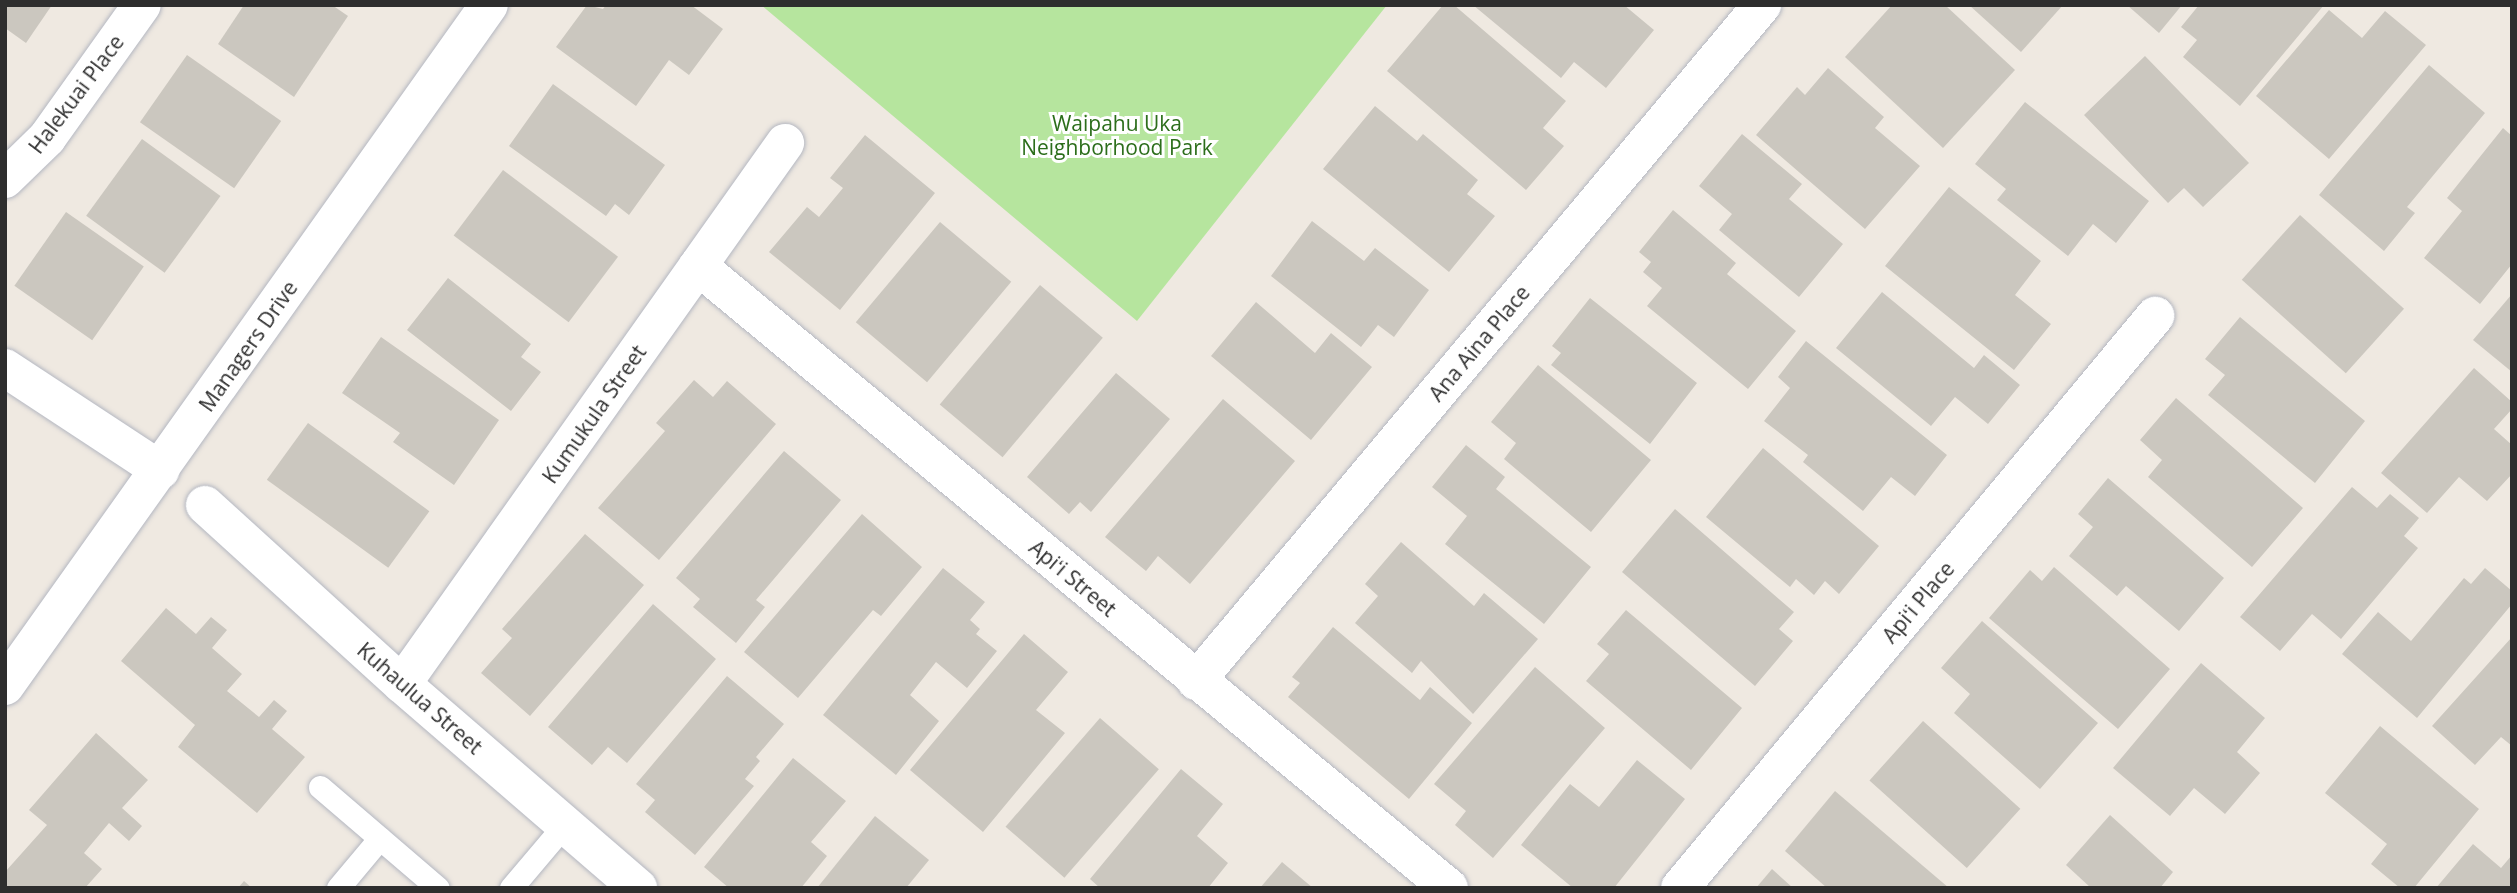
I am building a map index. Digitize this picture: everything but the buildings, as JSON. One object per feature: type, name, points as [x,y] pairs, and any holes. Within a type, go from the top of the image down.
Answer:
[{"type":"street","name":"Halekuai Place","points":[[5,179],[47,138],[142,5]]},
{"type":"street","name":"Managers Drive","points":[[5,686],[489,5]]},
{"type":"street","name":"Ana Aina Place","points":[[1196,681],[1762,5]]},
{"type":"street","name":"Kumukula Street","points":[[402,684],[785,144]]},
{"type":"street","name":"Apiʻi Street","points":[[698,266],[1449,888]]},
{"type":"street","name":"Apiʻi Place","points":[[1680,888],[2155,316]]},
{"type":"street","points":[[5,368],[160,470]]},
{"type":"street","name":"Kuhaulua Street","points":[[205,505],[402,684],[638,888]]},
{"type":"lane","points":[[320,788],[438,888]]},
{"type":"lane","points":[[512,888],[565,824]]},
{"type":"lane","points":[[338,888],[380,838]]},
{"type":"green space","name":"Waipahu Uka Neighborhood Park","points":[[761,5],[1387,5],[1137,321]]}]
